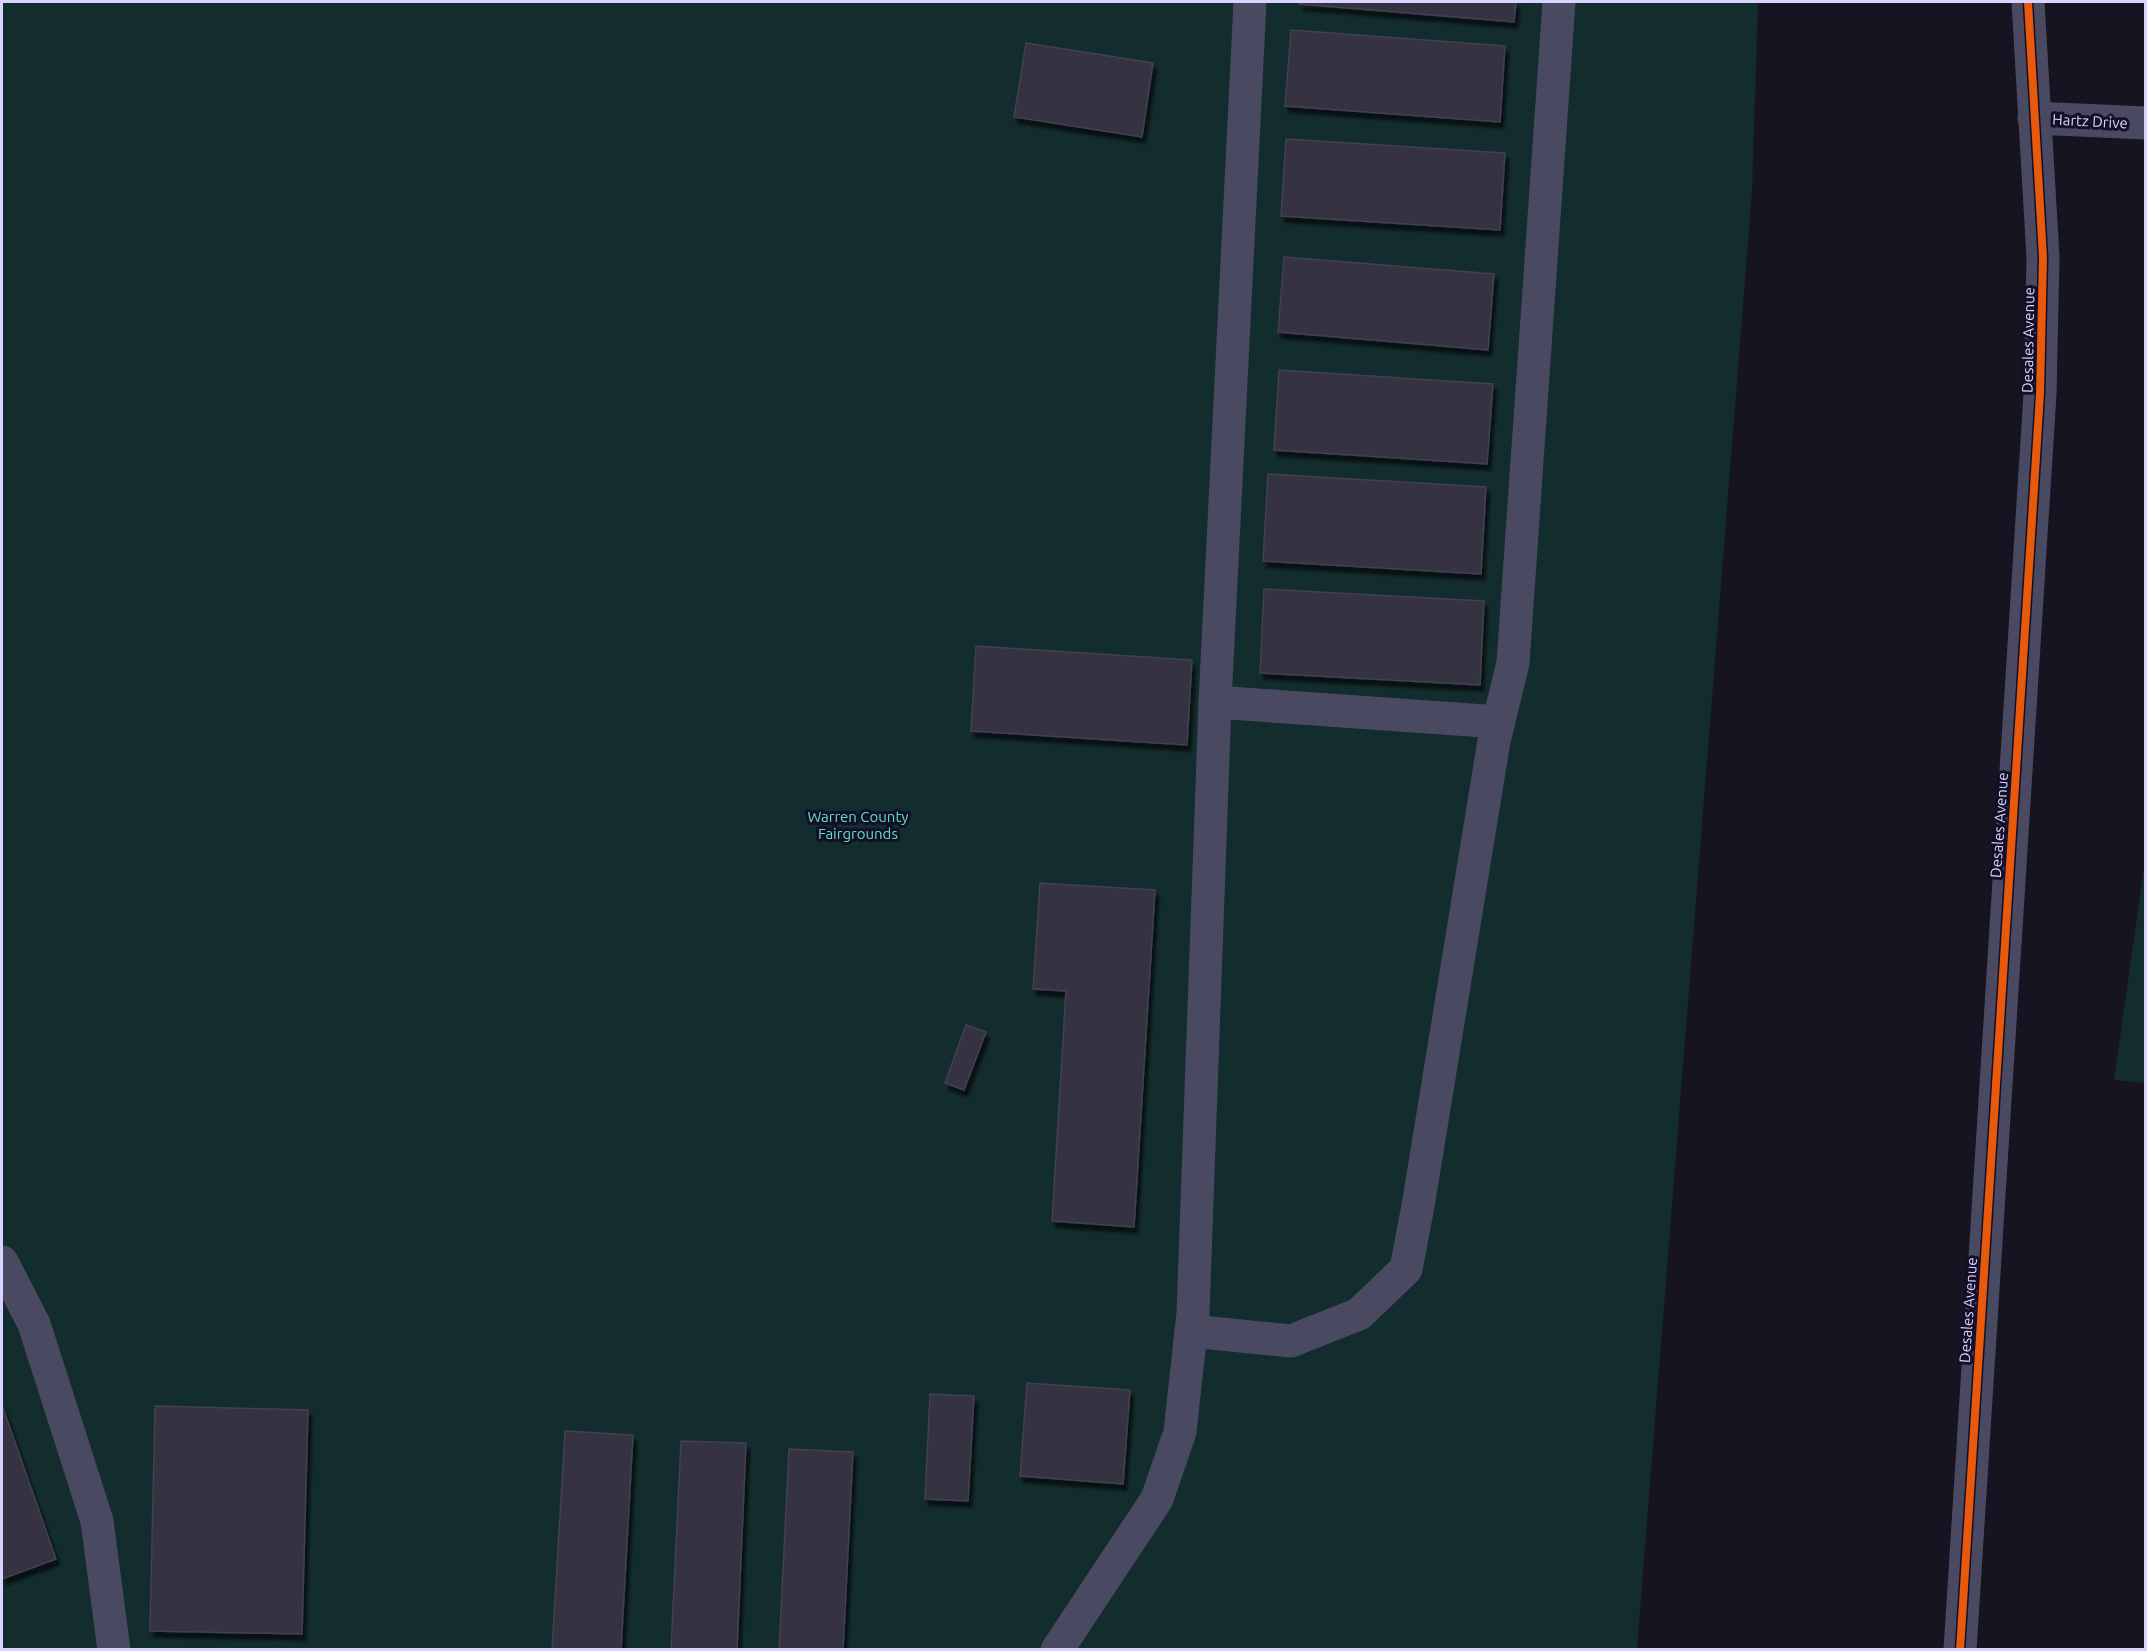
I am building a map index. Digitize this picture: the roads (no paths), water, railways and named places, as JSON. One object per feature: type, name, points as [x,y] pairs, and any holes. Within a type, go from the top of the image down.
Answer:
[{"type":"street","points":[[1058,1650],[1157,1499],[1180,1432],[1191,1331],[1215,702],[1250,2]]},
{"type":"street","points":[[1191,1331],[1291,1341],[1359,1314],[1406,1269],[1498,722],[1513,663],[1559,2]]},
{"type":"street","name":"Desales Avenue","points":[[1960,1650],[2040,394],[2043,257],[2028,2]]},
{"type":"street","name":"Hartz Drive","points":[[2034,118],[2145,123]]},
{"type":"street","points":[[1215,702],[1498,722]]},
{"type":"street","points":[[2,1262],[34,1324],[97,1521],[114,1650]]},
{"type":"park label","name":"Warren County Fairgrounds","points":[[858,824]]}]
